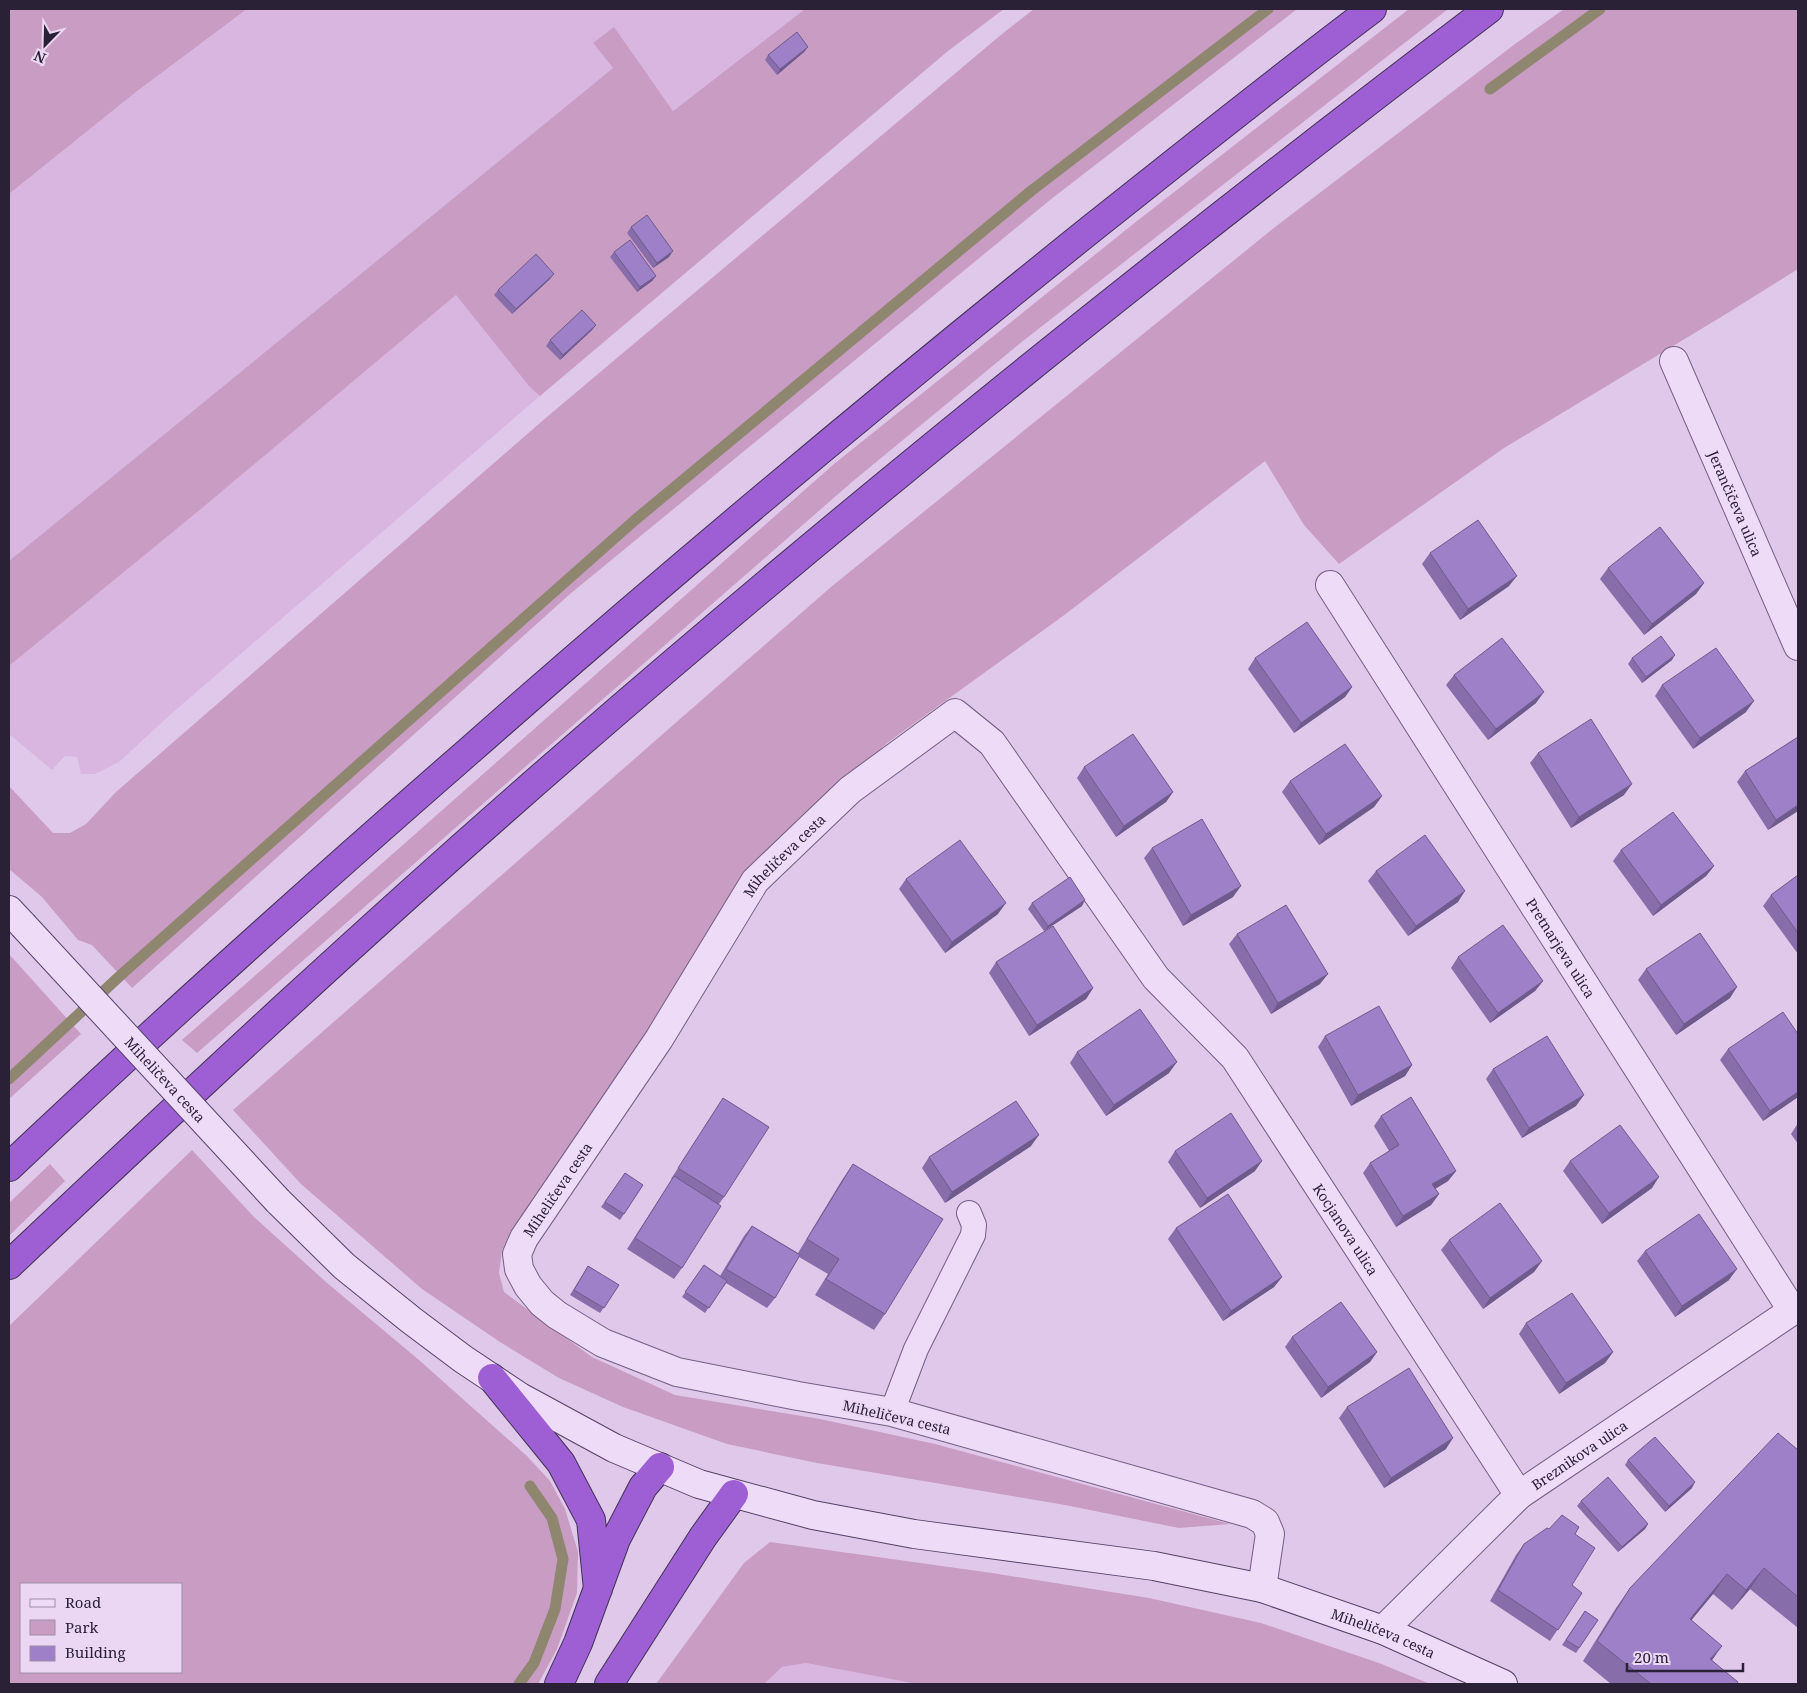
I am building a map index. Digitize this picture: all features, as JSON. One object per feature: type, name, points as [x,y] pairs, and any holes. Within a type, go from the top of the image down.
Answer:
[{"type":"highway","points":[[9,1167],[94,1086],[303,896],[702,548],[1030,278],[1372,9]]},
{"type":"highway","points":[[9,1265],[258,1031],[421,884],[578,745],[737,610],[1058,344],[1230,208],[1489,9]]},
{"type":"highway","points":[[492,1378],[561,1464],[590,1520],[598,1589]]},
{"type":"highway","points":[[559,1684],[578,1643],[616,1539],[643,1488],[660,1467]]},
{"type":"highway","points":[[608,1684],[703,1538],[734,1494]]},
{"type":"street","name":"Jerančičeva ulica","points":[[1674,361],[1798,646]]},
{"type":"street","name":"Pretnarjeva ulica","points":[[1330,585],[1795,1308]]},
{"type":"street","name":"Miheličeva cesta","points":[[1156,978],[992,743],[955,713],[850,790],[755,881],[658,1039],[524,1238],[517,1254],[519,1269],[528,1286],[542,1303],[557,1315],[603,1343],[677,1372],[892,1412],[1252,1514],[1265,1522],[1270,1534],[1262,1588]]},
{"type":"street","name":"Miheličeva cesta","points":[[16,918],[278,1201],[344,1266],[382,1298],[463,1359],[520,1397],[614,1448],[698,1484],[813,1515],[905,1532],[1154,1566],[1262,1588],[1382,1630],[1503,1684]]},
{"type":"street","name":"Kocjanova ulica","points":[[1156,978],[1235,1058],[1519,1495]]},
{"type":"street","name":"Breznikova ulica","points":[[1382,1630],[1519,1495],[1795,1308]]},
{"type":"lane","points":[[892,1412],[916,1350],[973,1235],[974,1225],[969,1213]]},
{"type":"shaded area","points":[[247,9],[805,9],[673,111],[614,28],[593,43],[613,68],[9,561],[9,194],[136,92]]},
{"type":"shaded area","points":[[456,295],[540,396],[171,714],[119,762],[95,774],[81,774],[77,757],[65,756],[52,770],[9,734],[9,666],[201,509]]},
{"type":"shaded area","points":[[806,1663],[917,1684],[764,1684],[782,1667]]},
{"type":"green space","points":[[9,9],[247,9],[136,92],[9,194]]},
{"type":"green space","points":[[805,9],[1004,9],[948,51],[540,396],[529,386],[456,295],[201,509],[9,666],[9,561],[613,68],[593,43],[614,27],[673,111]]},
{"type":"green space","points":[[1034,9],[1297,9],[1050,200],[570,594],[132,988],[92,945],[78,940],[42,897],[9,869],[9,786],[53,833],[70,833],[86,824],[116,792],[548,416]]},
{"type":"green space","points":[[1409,9],[1448,9],[1023,341],[852,482],[197,1053],[182,1040],[834,464],[1137,221]]},
{"type":"green space","points":[[1564,9],[1798,9],[1798,269],[1504,448],[1339,564],[1304,525],[1265,461],[1063,616],[887,743],[739,881],[654,1021],[508,1237],[502,1250],[499,1273],[504,1292],[592,1357],[675,1395],[820,1419],[935,1444],[1230,1524],[1179,1528],[1065,1505],[817,1463],[727,1444],[623,1407],[559,1378],[500,1342],[422,1289],[301,1184],[233,1110],[831,587],[1275,227],[1515,44]]},
{"type":"green space","points":[[9,954],[81,1034],[9,1099]]},
{"type":"green space","points":[[192,1150],[254,1217],[527,1456],[550,1481],[565,1509],[578,1552],[577,1593],[557,1649],[538,1684],[9,1684],[9,1326]]},
{"type":"green space","points":[[50,1164],[65,1181],[9,1236],[9,1203]]},
{"type":"green space","points":[[770,1542],[992,1573],[1149,1598],[1261,1623],[1379,1663],[1430,1684],[917,1684],[806,1663],[782,1667],[764,1684],[656,1684],[744,1563]]},
{"type":"building","points":[[797,32],[808,47],[780,69],[768,55]]},
{"type":"building","points":[[647,215],[673,251],[657,263],[631,227]]},
{"type":"building","points":[[630,240],[656,276],[640,287],[614,252]]},
{"type":"building","points":[[536,254],[554,274],[516,309],[498,290]]},
{"type":"building","points":[[582,310],[596,325],[563,355],[550,340]]},
{"type":"building","points":[[1478,520],[1517,576],[1468,609],[1430,553]]},
{"type":"building","points":[[1660,527],[1704,583],[1652,624],[1608,568]]},
{"type":"building","points":[[1307,622],[1352,687],[1301,723],[1255,658]]},
{"type":"building","points":[[1661,636],[1675,655],[1646,677],[1632,658]]},
{"type":"building","points":[[1502,638],[1544,692],[1496,729],[1454,675]]},
{"type":"building","points":[[1716,648],[1754,701],[1700,738],[1662,685]]},
{"type":"building","points":[[1591,719],[1632,784],[1579,817],[1538,753]]},
{"type":"building","points":[[1133,734],[1173,792],[1124,826],[1084,767]]},
{"type":"building","points":[[1798,737],[1798,805],[1776,820],[1745,771]]},
{"type":"building","points":[[1345,744],[1382,796],[1326,834],[1290,781]]},
{"type":"building","points":[[1673,812],[1714,866],[1661,905],[1621,850]]},
{"type":"building","points":[[1202,819],[1241,886],[1191,915],[1152,848]]},
{"type":"building","points":[[1425,835],[1465,891],[1416,926],[1376,871]]},
{"type":"building","points":[[960,840],[1006,903],[952,942],[906,879]]},
{"type":"building","points":[[1798,875],[1798,933],[1771,895]]},
{"type":"building","points":[[1070,877],[1085,900],[1048,926],[1032,903]]},
{"type":"building","points":[[1286,905],[1328,974],[1278,1003],[1237,934]]},
{"type":"building","points":[[1503,925],[1543,981],[1498,1013],[1458,957]]},
{"type":"building","points":[[1053,926],[1093,988],[1037,1025],[996,962]]},
{"type":"building","points":[[1700,933],[1737,987],[1684,1024],[1646,969]]},
{"type":"building","points":[[1379,1006],[1412,1065],[1358,1095],[1325,1036]]},
{"type":"building","points":[[1140,1009],[1177,1062],[1114,1105],[1077,1052]]},
{"type":"building","points":[[1783,1012],[1798,1034],[1798,1092],[1770,1111],[1728,1049]]},
{"type":"building","points":[[1547,1036],[1584,1095],[1529,1128],[1493,1069]]},
{"type":"building","points":[[1411,1097],[1456,1171],[1432,1184],[1439,1194],[1403,1216],[1370,1163],[1399,1145],[1381,1116]]},
{"type":"building","points":[[723,1098],[769,1127],[724,1197],[678,1168]]},
{"type":"building","points":[[1016,1101],[1039,1135],[952,1192],[929,1157]]},
{"type":"building","points":[[1231,1113],[1262,1161],[1207,1198],[1175,1151]]},
{"type":"building","points":[[1620,1125],[1659,1177],[1609,1213],[1570,1161]]},
{"type":"building","points":[[853,1164],[943,1219],[885,1314],[826,1279],[839,1259],[807,1239]]},
{"type":"building","points":[[625,1173],[643,1185],[624,1214],[605,1202]]},
{"type":"building","points":[[674,1176],[721,1206],[682,1268],[635,1238]]},
{"type":"building","points":[[1228,1194],[1282,1277],[1231,1311],[1176,1228]]},
{"type":"building","points":[[1500,1203],[1542,1261],[1490,1298],[1449,1240]]},
{"type":"building","points":[[1699,1214],[1737,1269],[1682,1306],[1645,1251]]},
{"type":"building","points":[[752,1226],[800,1255],[775,1298],[726,1269]]},
{"type":"building","points":[[704,1265],[727,1281],[709,1308],[685,1292]]},
{"type":"building","points":[[588,1266],[619,1285],[604,1308],[574,1290]]},
{"type":"building","points":[[1572,1293],[1613,1352],[1566,1383],[1526,1323]]},
{"type":"building","points":[[1341,1302],[1377,1352],[1328,1387],[1292,1337]]},
{"type":"building","points":[[1409,1368],[1453,1438],[1391,1478],[1347,1407]]},
{"type":"building","points":[[1778,1433],[1798,1450],[1798,1597],[1764,1568],[1746,1590],[1727,1574],[1690,1619],[1722,1646],[1710,1659],[1738,1682],[1737,1684],[1651,1684],[1597,1641],[1630,1588]]},
{"type":"building","points":[[1655,1437],[1695,1482],[1669,1506],[1628,1460]]},
{"type":"building","points":[[1608,1477],[1648,1524],[1622,1547],[1581,1501]]},
{"type":"building","points":[[1562,1515],[1579,1527],[1575,1534],[1595,1548],[1572,1585],[1582,1593],[1558,1630],[1498,1590],[1524,1544],[1547,1528],[1549,1529]]},
{"type":"building","points":[[1585,1611],[1598,1620],[1579,1648],[1566,1640]]},
{"type":"waterway","points":[[9,1079],[123,973],[635,520],[1031,191],[1268,9]]},
{"type":"waterway","points":[[1490,89],[1600,9]]},
{"type":"waterway","points":[[519,1684],[534,1663],[555,1609],[563,1559],[552,1518],[530,1486]]}]
